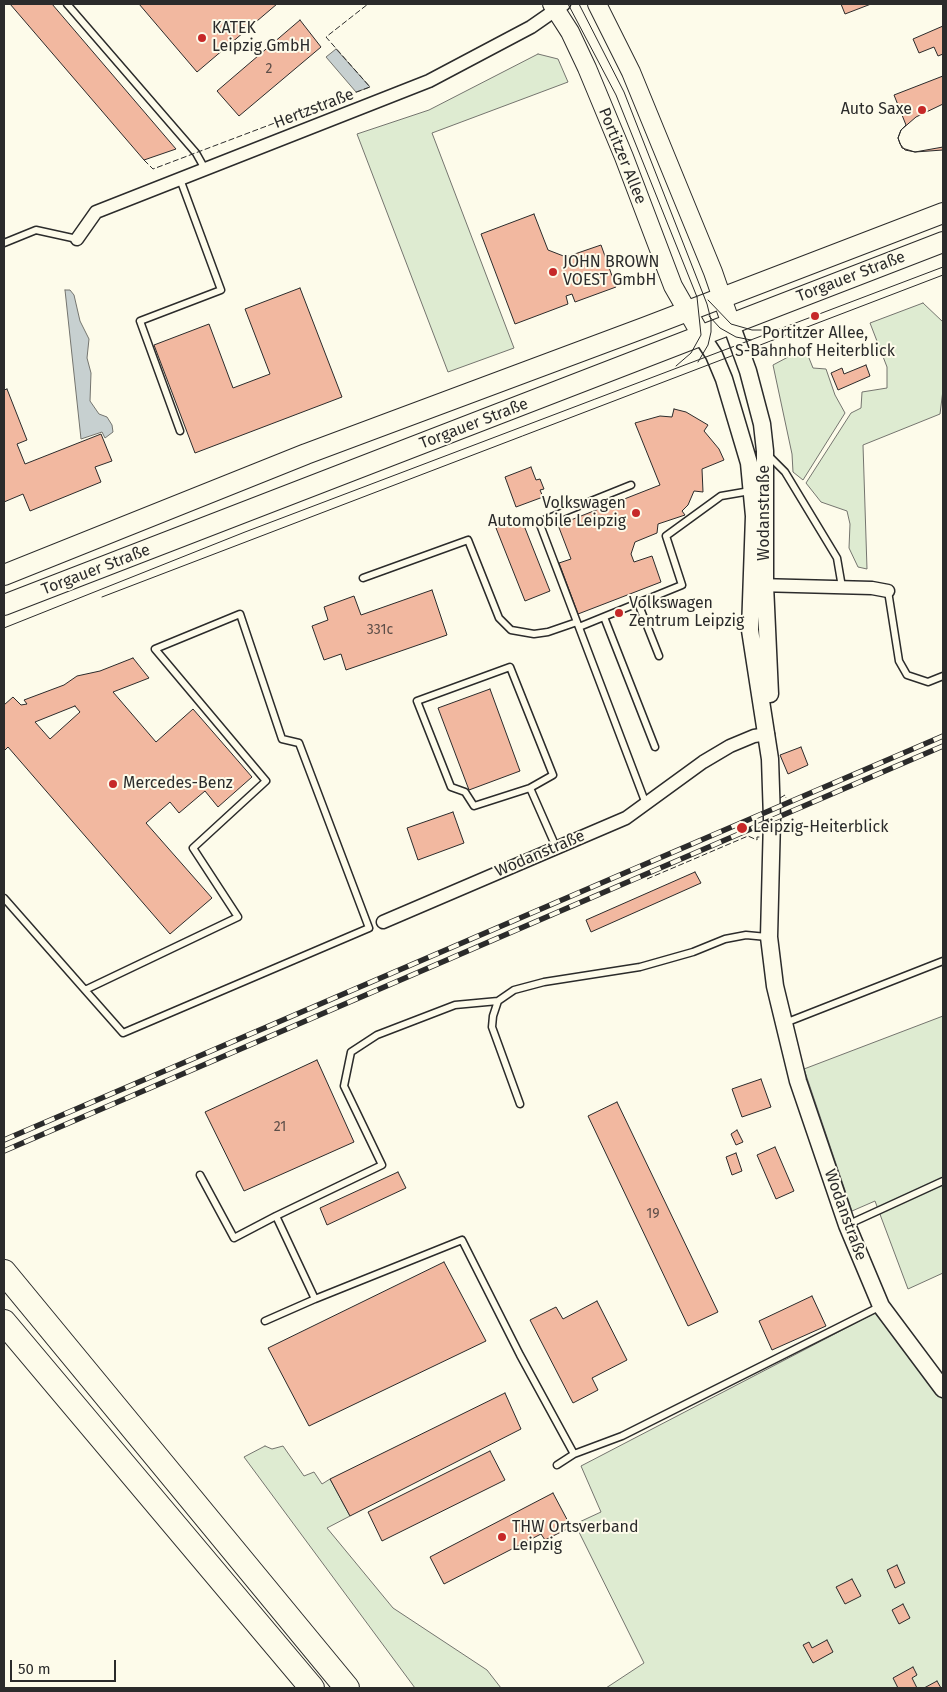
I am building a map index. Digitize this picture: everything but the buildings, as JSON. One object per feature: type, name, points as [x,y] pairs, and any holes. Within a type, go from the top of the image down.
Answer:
[{"type":"highway","points":[[4,1272],[347,1688]]},
{"type":"highway","points":[[4,1322],[312,1688]]},
{"type":"main road","points":[[597,4],[631,72],[722,298]]},
{"type":"main road","name":"Portitzer Allee","points":[[557,5],[624,157],[673,286],[686,312]]},
{"type":"main road","name":"Torgauer Straße","points":[[4,575],[306,454],[686,312],[943,213]]},
{"type":"main road","name":"Torgauer Straße","points":[[4,605],[943,242]]},
{"type":"main road","name":"Wodanstraße","points":[[722,298],[731,324]]},
{"type":"main road","name":"Wodanstraße","points":[[686,312],[701,335]]},
{"type":"street","name":"Hertzstraße","points":[[77,239],[96,212],[429,81],[464,65],[531,27],[557,5]]},
{"type":"street","name":"Wodanstraße","points":[[731,324],[748,371],[762,424],[765,451],[758,585]]},
{"type":"street","name":"Wodanstraße","points":[[701,335],[714,355],[724,379],[748,463],[754,516],[758,585],[770,701],[768,734],[772,809],[770,963],[798,1081],[847,1226],[881,1306],[943,1389]]},
{"type":"street","points":[[758,585],[842,587],[888,592]]},
{"type":"street","name":"Wodanstraße","points":[[383,922],[626,818],[703,762],[723,750],[746,739],[768,734]]},
{"type":"lane","points":[[67,4],[196,153],[205,169]]},
{"type":"lane","points":[[180,179],[221,290],[140,322],[180,431]]},
{"type":"lane","points":[[4,243],[36,230],[77,239]]},
{"type":"lane","points":[[765,451],[785,472],[837,558],[842,587]]},
{"type":"lane","points":[[631,485],[539,522],[646,805]]},
{"type":"lane","points":[[363,578],[468,540],[499,618],[511,630],[534,634],[548,632],[604,617],[682,585],[666,536],[721,496],[751,491]]},
{"type":"lane","points":[[888,592],[899,661],[908,675],[928,682],[943,676]]},
{"type":"lane","points":[[638,603],[659,656]]},
{"type":"lane","points":[[4,898],[85,990],[123,1033],[369,928],[298,743],[282,739],[240,614],[155,649],[266,781],[193,848],[238,918],[85,990]]},
{"type":"lane","points":[[604,617],[655,747]]},
{"type":"lane","points":[[510,666],[553,775],[530,788],[474,806],[465,792],[451,787],[417,701],[510,666]]},
{"type":"lane","points":[[530,788],[556,847]]},
{"type":"lane","points":[[200,1175],[234,1238],[382,1165],[344,1086],[351,1052],[377,1035],[455,1005],[498,1002],[514,990],[544,982],[640,967],[693,952],[725,939],[746,935],[769,937]]},
{"type":"lane","points":[[785,1023],[943,962]]},
{"type":"lane","points":[[498,1002],[492,1027],[520,1104]]},
{"type":"lane","points":[[847,1226],[943,1181]]},
{"type":"lane","points":[[276,1216],[315,1298]]},
{"type":"lane","points":[[265,1321],[315,1298],[462,1240],[520,1355],[574,1454]]},
{"type":"lane","points":[[557,1465],[574,1454],[622,1436],[881,1306]]},
{"type":"green space","points":[[538,54],[558,59],[568,82],[432,133],[514,348],[448,372],[357,134],[429,110]]},
{"type":"green space","points":[[923,303],[943,322],[943,390],[940,414],[863,445],[867,569],[858,567],[849,548],[850,524],[847,511],[821,502],[806,483],[851,413],[861,408],[862,392],[887,388],[887,367],[870,323]]},
{"type":"green space","points":[[805,348],[813,368],[826,369],[835,395],[845,413],[803,480],[793,472],[792,454],[773,365]]},
{"type":"green space","points":[[943,1016],[943,1273],[908,1289],[875,1201],[852,1211],[804,1069]]},
{"type":"green space","points":[[875,1313],[943,1395],[943,1688],[606,1688],[644,1663],[575,1524],[601,1512],[581,1466]]},
{"type":"green space","points":[[265,1446],[272,1449],[283,1446],[304,1476],[314,1472],[322,1484],[330,1479],[350,1516],[327,1528],[393,1608],[487,1670],[501,1688],[415,1688],[244,1457]]},
{"type":"shaded area","points":[[336,49],[370,87],[356,92],[326,57]]},
{"type":"shaded area","points":[[65,290],[70,290],[74,295],[80,321],[89,339],[87,358],[91,373],[90,401],[99,414],[107,417],[112,425],[113,432],[105,438],[102,432],[81,439]]},
{"type":"tram line","points":[[568,4],[616,95],[697,297]]},
{"type":"tram line","points":[[579,4],[624,92],[707,304],[711,320],[711,332],[708,345],[698,362]]},
{"type":"tram line","points":[[4,628],[245,532],[943,267]]},
{"type":"tram line","points":[[102,597],[943,275]]},
{"type":"tram line","points":[[676,366],[691,353],[701,335],[697,297]]},
{"type":"tram line","points":[[708,300],[731,324],[752,330],[769,330]]},
{"type":"tram line","points":[[709,316],[720,328],[736,337],[751,340]]},
{"type":"railway","points":[[4,1140],[943,736]]},
{"type":"railway","points":[[4,1151],[943,746]]},
{"type":"fence","points":[[144,160],[153,169],[370,87],[326,37],[368,4]]},
{"type":"fence","points":[[780,798],[785,795],[786,798]]},
{"type":"fence","points":[[647,879],[748,836],[757,840],[757,837],[761,837]]},
{"type":"place","name":"KATEK Leipzig GmbH","points":[[202,38]]},
{"type":"place","name":"Auto Saxe","points":[[922,110]]},
{"type":"place","name":"JOHN BROWN VOEST GmbH","points":[[553,272]]},
{"type":"place","name":"Portitzer Allee, S-Bahnhof Heiterblick","points":[[815,316]]},
{"type":"place","name":"Volkswagen Automobile Leipzig","points":[[636,513]]},
{"type":"place","name":"Volkswagen Zentrum Leipzig","points":[[619,613]]},
{"type":"place","name":"Mercedes-Benz","points":[[113,784]]},
{"type":"place","name":"Leipzig-Heiterblick","points":[[742,828]]},
{"type":"place","name":"THW Ortsverband Leipzig","points":[[502,1537]]}]
